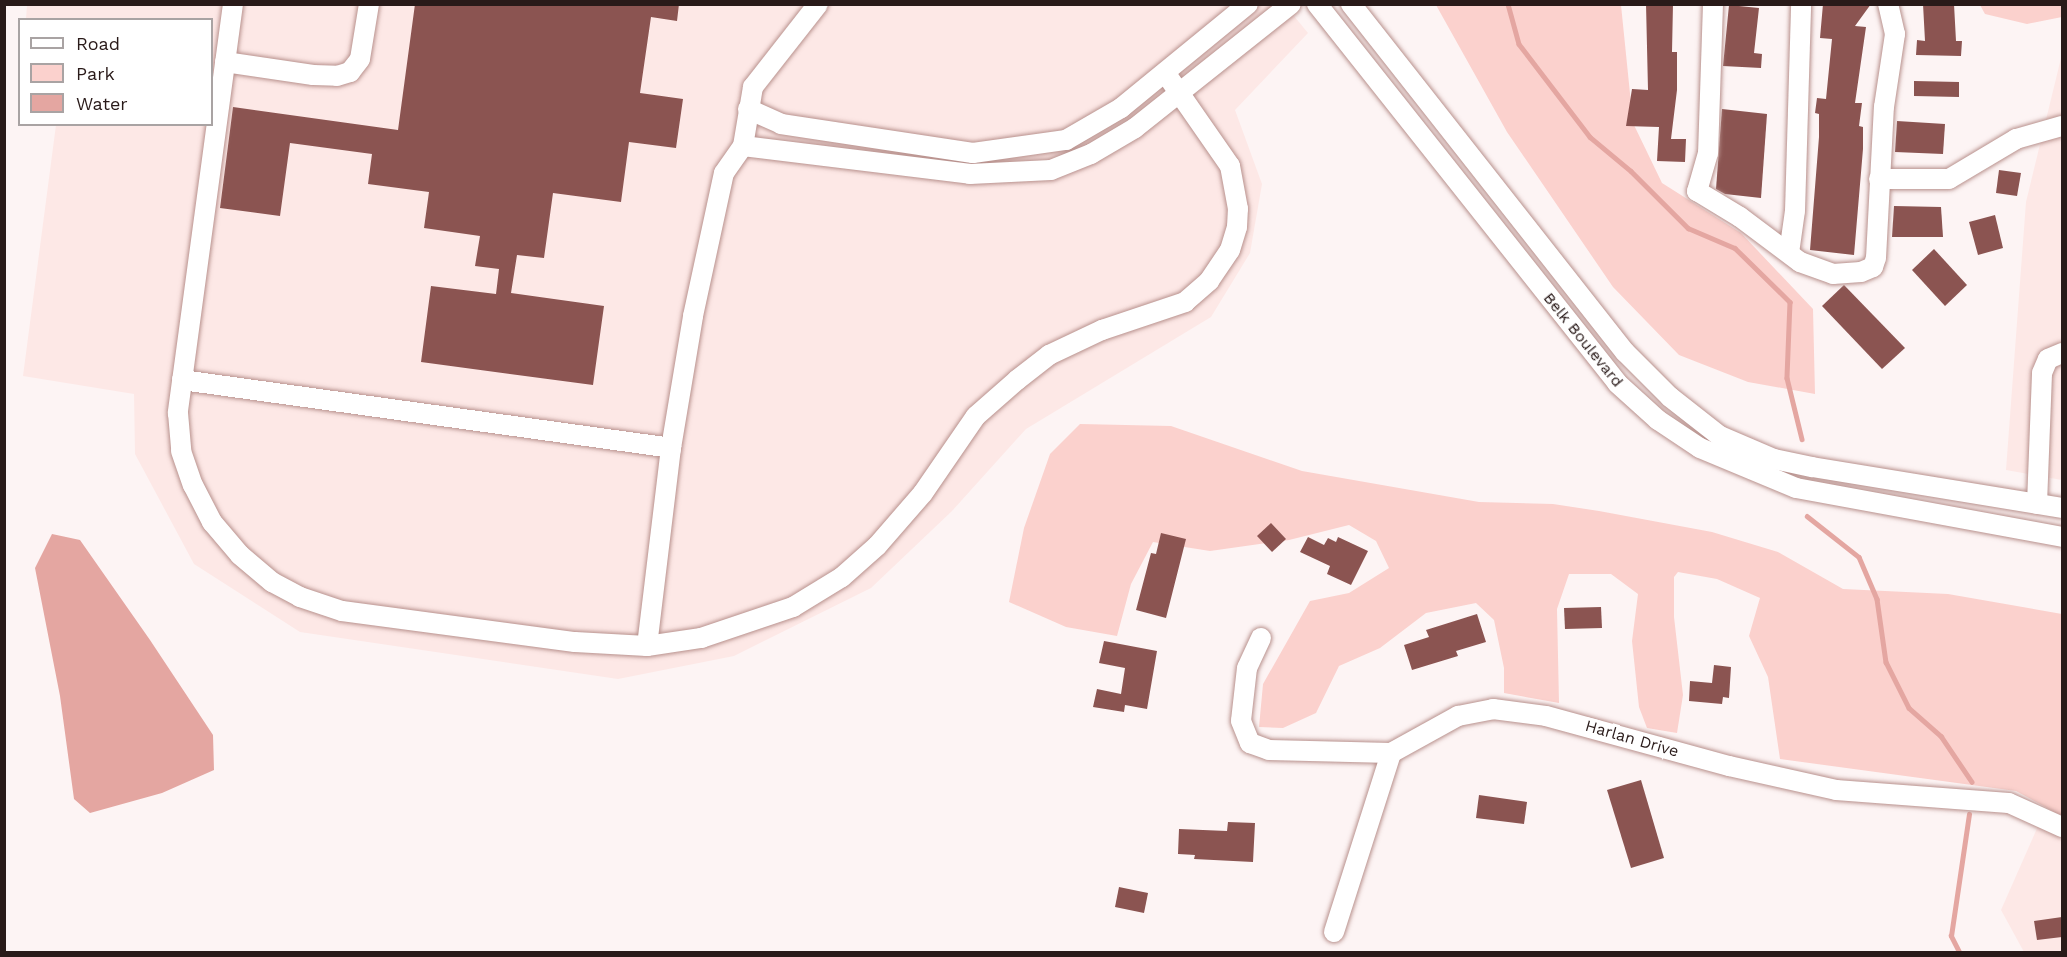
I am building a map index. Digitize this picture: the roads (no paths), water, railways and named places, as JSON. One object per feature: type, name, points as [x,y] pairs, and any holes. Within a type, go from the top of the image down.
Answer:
[{"type":"street","points":[[233,4],[178,413],[181,451],[193,485],[212,522],[240,555],[272,582],[300,597],[342,611],[575,642],[647,646],[700,638],[753,624],[793,607],[842,577],[902,519],[976,416],[1017,380],[1049,355],[1102,330],[1185,302],[1209,281],[1230,250],[1238,209],[1230,166],[1166,74]]},
{"type":"street","points":[[225,62],[313,75],[337,76],[351,72],[360,59],[369,4]]},
{"type":"street","points":[[647,646],[671,448],[693,316],[724,172],[742,146],[753,87],[762,71],[818,4]]},
{"type":"street","points":[[748,109],[782,124],[973,153],[1005,151],[1066,140],[1093,127],[1166,74],[1248,4]]},
{"type":"street","points":[[742,146],[970,174],[1040,171],[1091,154],[1136,128],[1291,4]]},
{"type":"street","name":"Belk Boulevard","points":[[1317,4],[1617,383],[1658,420],[1700,448],[1796,488],[2062,537]]},
{"type":"street","name":"Belk Boulevard","points":[[1351,4],[1625,352],[1670,397],[1720,436],[1774,459],[2062,508]]},
{"type":"street","points":[[1713,4],[1708,153],[1697,191],[1789,254],[1833,274],[1873,267],[1878,247],[1879,179],[1887,74],[1895,34],[1888,4]]},
{"type":"street","points":[[1789,254],[1795,211],[1801,4]]},
{"type":"street","points":[[1879,179],[1949,179],[2016,140],[2062,126]]},
{"type":"street","points":[[2037,504],[2042,373],[2048,358],[2062,353]]},
{"type":"street","points":[[182,380],[671,448]]},
{"type":"street","points":[[1261,639],[1247,668],[1241,721],[1250,743],[1269,750],[1391,753],[1334,932]]},
{"type":"street","name":"Harlan Drive","points":[[1391,753],[1458,716],[1493,709],[1546,716],[1729,766],[1836,790],[2009,803],[2062,827]]},
{"type":"water","points":[[52,534],[80,540],[150,640],[213,735],[214,770],[162,793],[90,813],[74,799],[60,696],[35,568]]},
{"type":"waterway","points":[[1508,4],[1519,44],[1590,137],[1631,171],[1688,228],[1735,248],[1790,302],[1787,378],[1802,439]]},
{"type":"waterway","points":[[1807,516],[1859,557],[1877,599],[1886,662],[1909,708],[1941,736],[1972,782]]},
{"type":"waterway","points":[[1959,952],[1951,936],[1969,814]]}]
